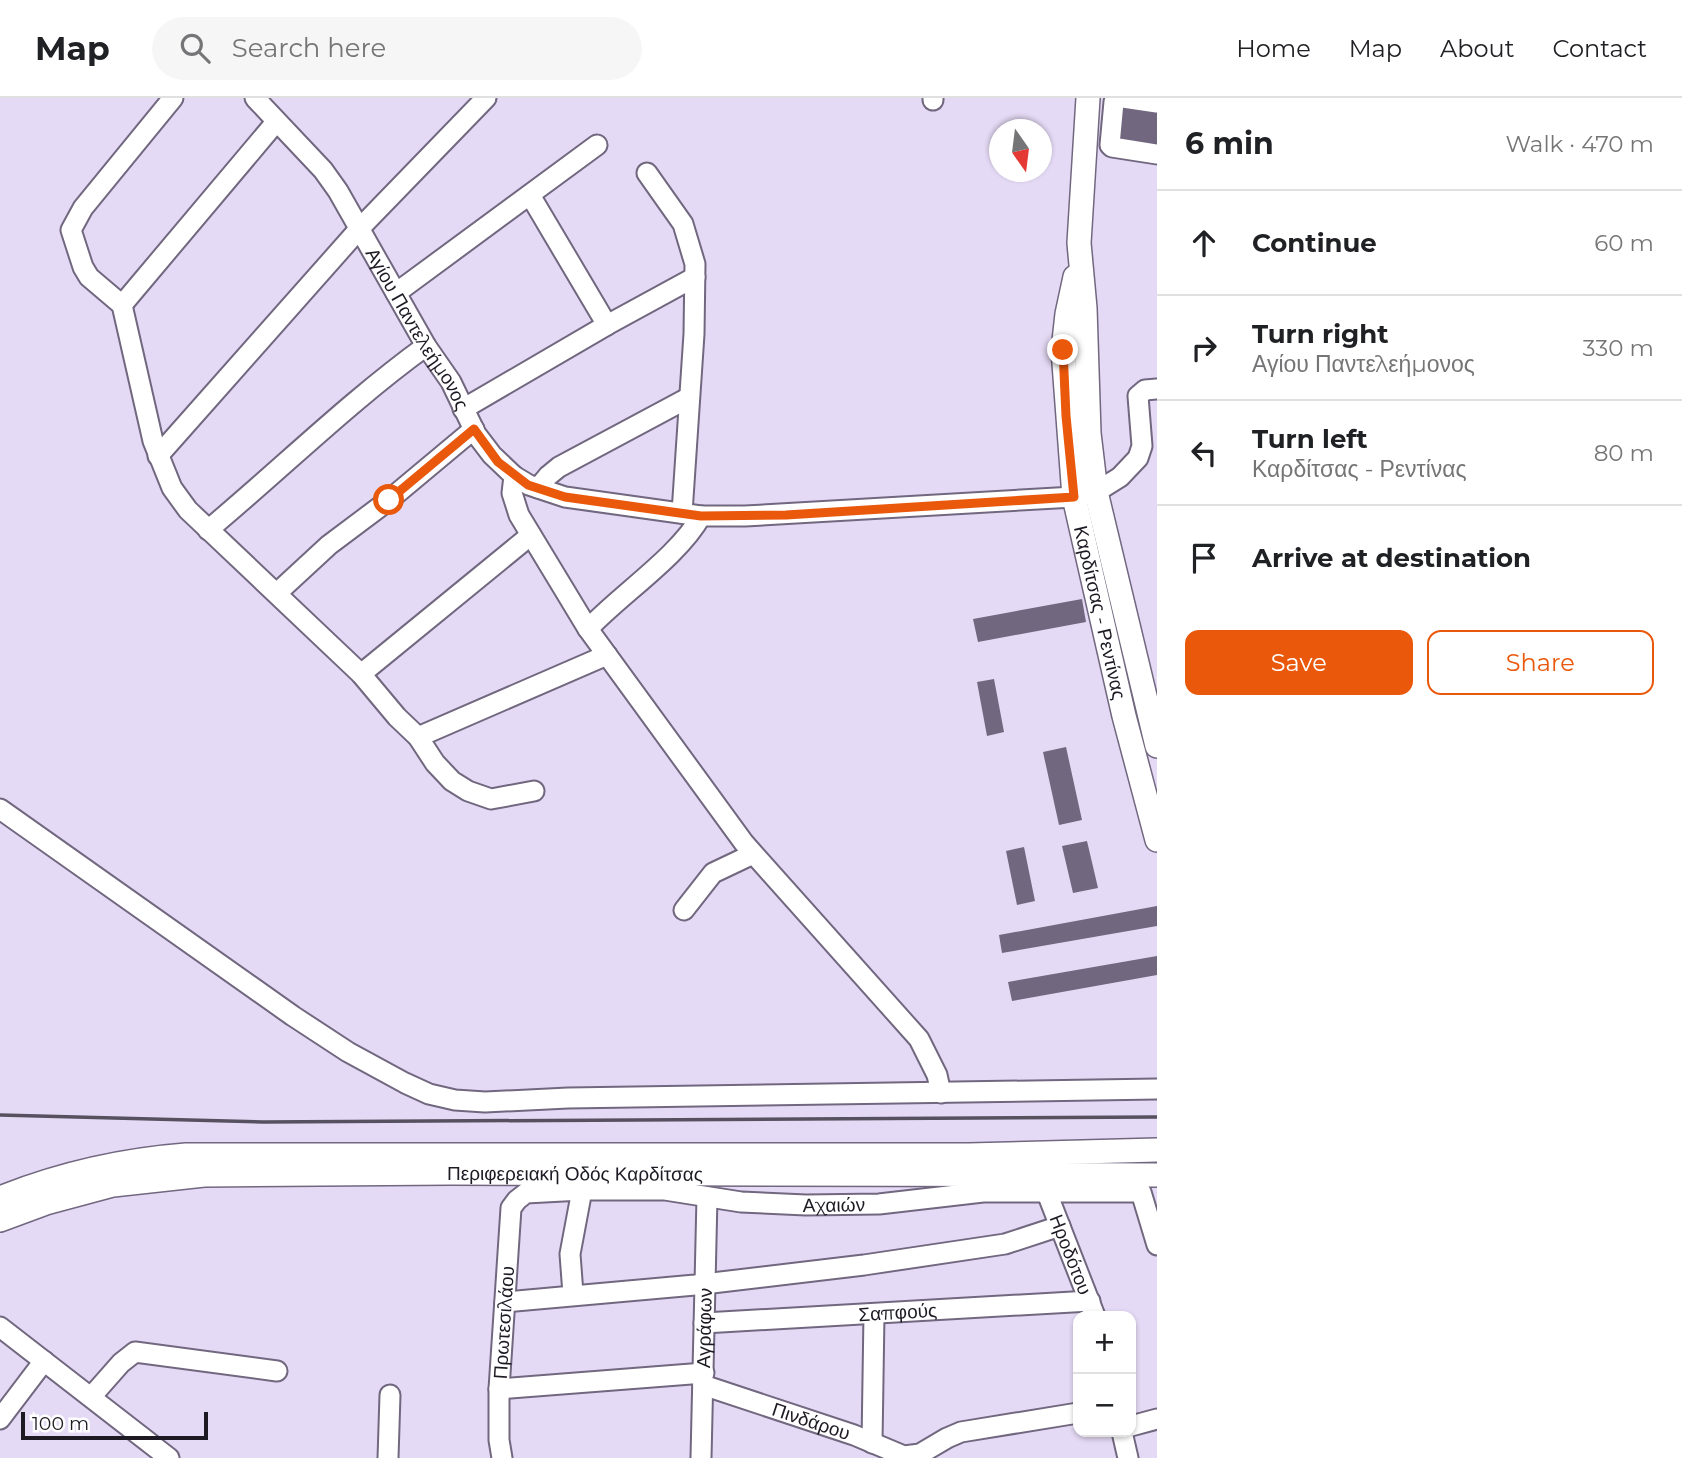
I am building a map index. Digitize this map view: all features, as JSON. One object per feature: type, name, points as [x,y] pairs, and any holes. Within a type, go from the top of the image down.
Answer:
[{"type":"main road","name":"Καρδίτσας - Ρεντίνας","points":[[1088,98],[1079,256],[1063,350],[1067,423],[1157,746]]},
{"type":"main road","name":"Καρδίτσας - Ρεντίνας","points":[[1085,494],[1121,702],[1157,840]]},
{"type":"main road","name":"Περιφερειακή Οδός Καρδίτσας","points":[[0,1198],[44,1182],[107,1165],[186,1155],[969,1155],[1157,1150]]},
{"type":"main road","name":"Περιφερειακή Οδός Καρδίτσας","points":[[0,1220],[70,1195],[113,1185],[204,1175],[451,1173],[1149,1184]]},
{"type":"street","points":[[173,98],[72,225],[72,236],[83,267],[96,284],[122,305],[158,456],[178,498],[208,530],[361,674],[397,717],[418,737],[443,773],[468,790],[491,799],[534,791]]},
{"type":"street","name":"Αγίου Παντελεήμονος","points":[[256,98],[323,170],[338,191],[426,346],[451,382],[474,429],[492,455],[514,476],[538,488],[565,497],[692,514],[793,515],[1085,494]]},
{"type":"street","points":[[158,456],[360,228],[486,98]]},
{"type":"street","points":[[1118,98],[1114,102],[1110,145],[1157,154]]},
{"type":"street","points":[[1123,98],[1157,103]]},
{"type":"street","points":[[122,305],[276,122]]},
{"type":"street","points":[[396,293],[597,145]]},
{"type":"street","points":[[1083,155],[1157,164]]},
{"type":"street","points":[[588,629],[695,527],[692,514],[688,398],[694,334],[695,277],[692,251],[683,224],[647,173]]},
{"type":"street","points":[[530,195],[607,325]]},
{"type":"street","points":[[463,409],[695,277]]},
{"type":"street","points":[[208,530],[288,463],[367,391],[426,346]]},
{"type":"street","points":[[1085,494],[1120,477],[1138,458],[1142,446],[1139,396],[1145,390],[1157,389]]},
{"type":"street","points":[[538,488],[559,467],[688,398]]},
{"type":"street","points":[[277,593],[330,545],[474,429]]},
{"type":"street","points":[[514,476],[513,500],[531,536],[588,629],[753,854],[919,1039],[937,1075],[941,1093]]},
{"type":"street","points":[[361,674],[531,536]]},
{"type":"street","points":[[418,737],[607,655]]},
{"type":"street","points":[[0,809],[293,1016],[375,1067],[429,1094],[455,1100],[485,1102],[568,1098],[1157,1089]]},
{"type":"street","points":[[684,910],[713,873],[753,854]]},
{"type":"street","points":[[1149,1184],[1157,1245]]},
{"type":"street","name":"Αχαιών","points":[[526,1194],[582,1190],[665,1190],[741,1202],[833,1205],[896,1202],[984,1192],[1047,1193],[1149,1184]]},
{"type":"street","points":[[573,1294],[570,1254],[582,1190]]},
{"type":"street","name":"Ηροδότου","points":[[1047,1193],[1092,1309]]},
{"type":"street","name":"Πρωτεσιλάου","points":[[502,1458],[499,1440],[499,1389],[511,1208],[526,1194]]},
{"type":"street","name":"Αγράφων","points":[[698,1458],[704,1379],[707,1198]]},
{"type":"street","points":[[505,1302],[705,1284],[864,1265],[1005,1244],[1060,1226]]},
{"type":"street","name":"Σαπφούς","points":[[705,1324],[874,1314],[1092,1309]]},
{"type":"street","points":[[872,1443],[874,1314]]},
{"type":"street","points":[[0,1327],[169,1458]]},
{"type":"street","points":[[91,1397],[121,1363],[135,1352],[277,1371]]},
{"type":"street","points":[[0,1419],[44,1361]]},
{"type":"street","points":[[499,1389],[704,1379]]},
{"type":"street","name":"Πινδάρου","points":[[704,1379],[898,1454],[913,1455],[961,1432],[1073,1414]]},
{"type":"street","points":[[388,1458],[390,1395]]},
{"type":"street","points":[[1136,1425],[1157,1419]]},
{"type":"street","points":[[1123,1437],[1128,1458]]},
{"type":"building","points":[[1123,102],[1157,106],[1157,147],[1118,141]]},
{"type":"building","points":[[1082,599],[1086,622],[978,642],[973,619]]},
{"type":"building","points":[[994,679],[1004,732],[987,736],[977,682]]},
{"type":"building","points":[[1066,747],[1082,820],[1059,825],[1043,752]]},
{"type":"building","points":[[1087,841],[1098,888],[1073,893],[1062,846]]},
{"type":"building","points":[[1024,847],[1035,901],[1017,905],[1006,851]]},
{"type":"building","points":[[1157,906],[1157,926],[1002,953],[999,935]]},
{"type":"building","points":[[1157,956],[1157,975],[1012,1001],[1008,982]]},
{"type":"railway","points":[[0,1115],[263,1122],[1157,1117]]},
{"type":"route","points":[[389,500],[474,429],[498,462],[528,485],[565,497],[701,516],[786,515],[1074,497],[1063,350]]}]
